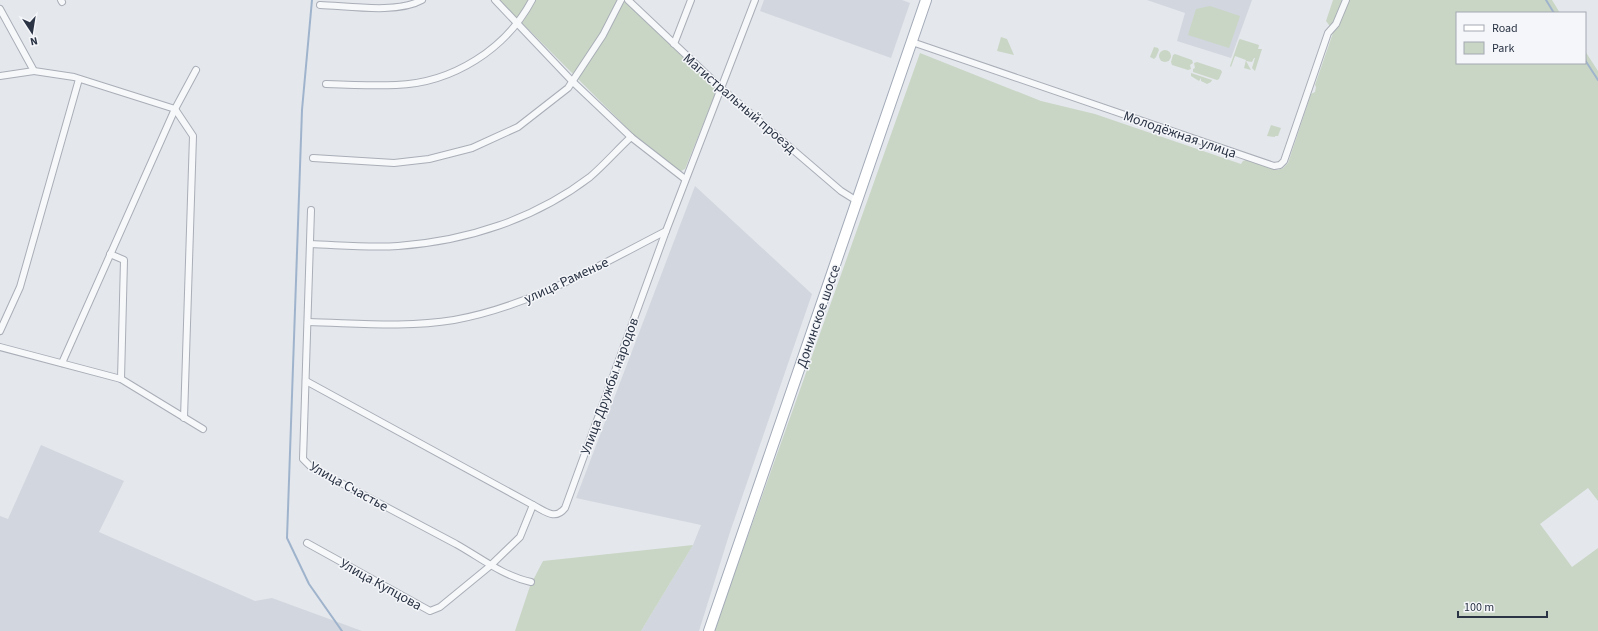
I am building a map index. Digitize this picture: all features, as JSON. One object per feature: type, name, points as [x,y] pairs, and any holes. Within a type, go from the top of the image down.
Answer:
[{"type":"main road","name":"Донинское шоссе","points":[[709,631],[926,0]]},
{"type":"street","points":[[320,5],[400,8],[422,0]]},
{"type":"street","points":[[495,0],[572,81],[631,136],[685,179]]},
{"type":"street","points":[[326,84],[397,85],[439,77],[461,68],[482,56],[496,45],[518,24],[532,0]]},
{"type":"street","points":[[313,158],[394,163],[429,159],[472,148],[518,127],[568,88],[603,35],[621,0]]},
{"type":"street","name":"Магистральный проезд","points":[[628,0],[721,88],[840,191],[857,201]]},
{"type":"street","points":[[674,44],[691,0]]},
{"type":"street","points":[[666,231],[755,0]]},
{"type":"street","name":"Молодёжная улица","points":[[912,42],[1274,166],[1280,165],[1284,160],[1328,33],[1336,24],[1346,0]]},
{"type":"street","points":[[0,9],[34,71]]},
{"type":"street","points":[[62,363],[175,109],[196,70]]},
{"type":"street","points":[[0,76],[34,71],[79,79],[175,109],[193,136],[184,418]]},
{"type":"street","points":[[0,330],[20,287],[79,79]]},
{"type":"street","points":[[310,244],[397,246],[436,242],[487,230],[516,219],[560,197],[590,176],[631,136]]},
{"type":"street","name":"Улица Счастье","points":[[311,210],[303,459],[311,467],[458,545],[490,566],[520,580],[531,582]]},
{"type":"street","name":"улица Раменье","points":[[308,322],[395,324],[453,320],[485,313],[513,305],[542,293],[666,231]]},
{"type":"street","name":"Улица Дружбы народов","points":[[306,381],[533,505],[556,515],[561,513],[565,508],[666,231]]},
{"type":"street","points":[[110,254],[124,260],[121,379]]},
{"type":"street","points":[[0,347],[121,379],[203,429]]},
{"type":"street","points":[[490,566],[520,536],[533,505]]},
{"type":"street","name":"Улица Купцова","points":[[307,543],[430,611],[440,607],[490,566]]},
{"type":"shaded area","points":[[764,0],[902,0],[910,3],[891,58],[760,11]]},
{"type":"shaded area","points":[[1147,0],[1252,0],[1231,58],[1177,41],[1185,13]]},
{"type":"shaded area","points":[[695,186],[812,294],[730,532],[699,631],[641,631],[693,545],[701,525],[576,498]]},
{"type":"shaded area","points":[[41,445],[124,481],[99,532],[255,601],[272,598],[362,631],[0,631],[0,516],[8,519]]},
{"type":"green space","points":[[499,0],[626,0],[717,90],[685,169],[679,172],[635,136]]},
{"type":"green space","points":[[1333,0],[1552,0],[1559,12],[1456,12],[1456,64],[1586,64],[1586,53],[1598,71],[1598,501],[1588,488],[1540,524],[1572,567],[1598,548],[1598,631],[714,631],[920,53],[1041,101],[1095,114],[1241,164],[1246,160],[1278,170],[1283,168],[1288,163],[1311,94],[1315,92],[1315,85],[1333,33],[1326,21]]},
{"type":"green space","points":[[1210,6],[1240,16],[1229,48],[1188,35],[1196,9]]},
{"type":"green space","points":[[1001,37],[1007,39],[1014,55],[997,51]]},
{"type":"green space","points":[[1240,39],[1259,45],[1258,49],[1262,49],[1255,71],[1252,68],[1255,58],[1252,62],[1246,61],[1251,70],[1244,68],[1246,60],[1235,56],[1231,67],[1230,66]]},
{"type":"green space","points":[[1154,47],[1158,48],[1159,50],[1154,59],[1150,57]]},
{"type":"green space","points":[[1167,50],[1170,51],[1170,61],[1163,62],[1160,61],[1159,54],[1160,51]]},
{"type":"green space","points":[[1175,54],[1192,60],[1193,63],[1190,65],[1191,69],[1188,70],[1172,65],[1171,62],[1173,55]]},
{"type":"green space","points":[[1197,62],[1221,70],[1222,72],[1219,79],[1217,80],[1193,72],[1193,69],[1195,68],[1194,63]]},
{"type":"green space","points":[[1191,73],[1212,80],[1207,84],[1201,81],[1201,78],[1199,81],[1191,76]]},
{"type":"green space","points":[[1271,125],[1281,128],[1278,136],[1267,136]]},
{"type":"green space","points":[[693,545],[641,631],[515,631],[530,586],[543,561]]},
{"type":"waterway","points":[[312,0],[302,110],[287,538],[309,584],[342,631]]},
{"type":"waterway","points":[[1546,0],[1553,12]]},
{"type":"waterway","points":[[1586,62],[1598,80]]}]
